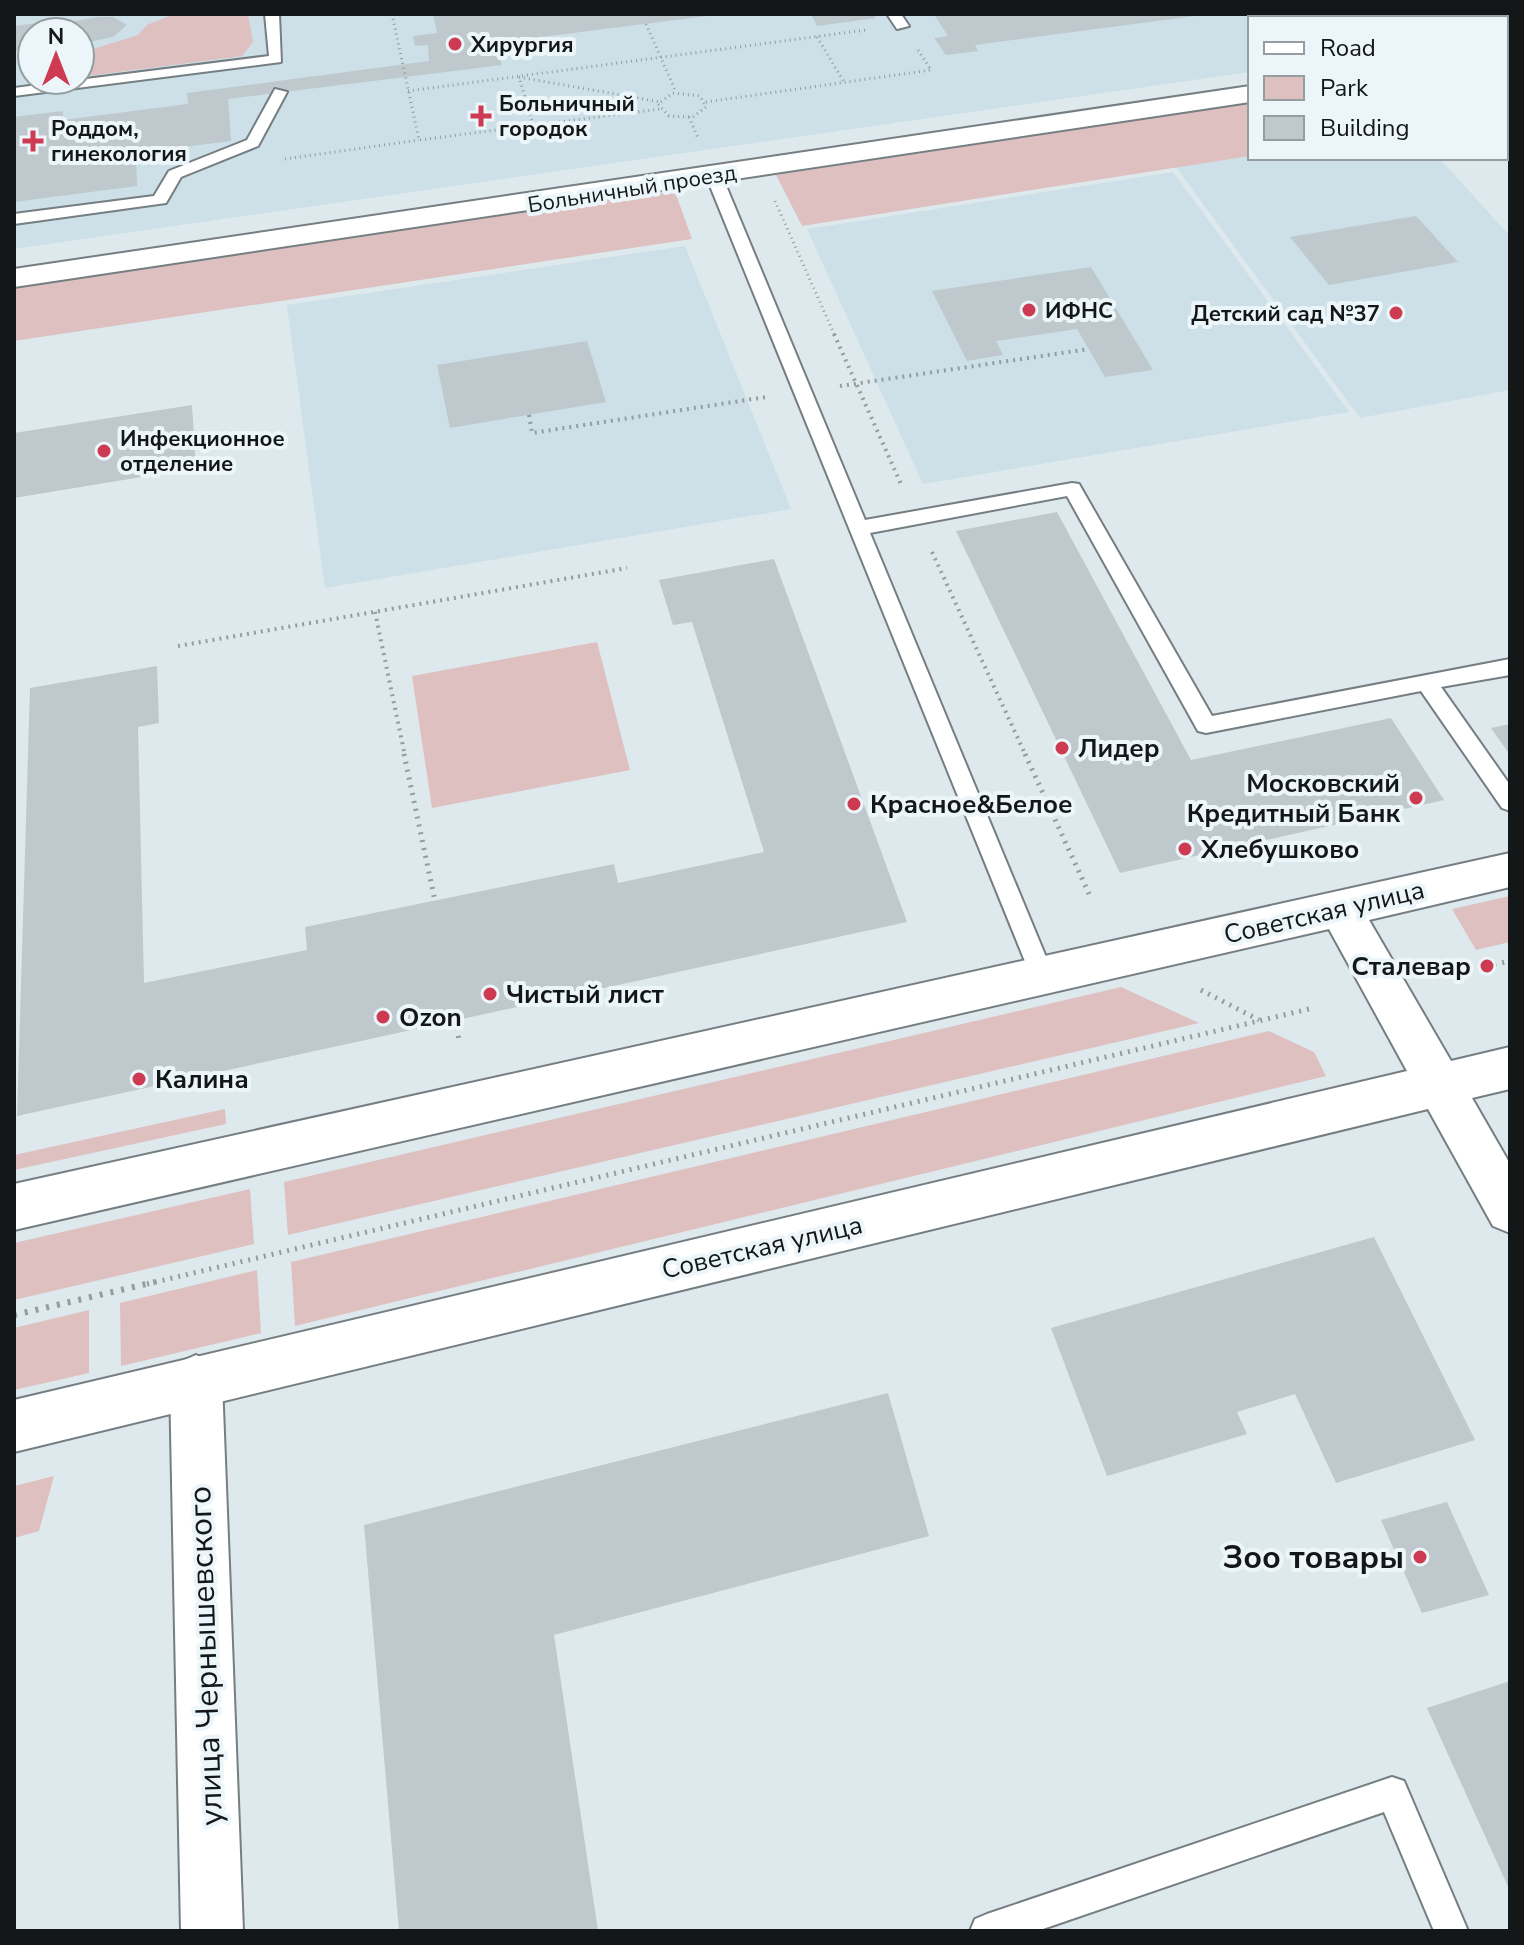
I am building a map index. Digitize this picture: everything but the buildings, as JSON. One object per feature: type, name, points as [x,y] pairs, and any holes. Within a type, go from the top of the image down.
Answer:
[{"type":"main road","name":"Больничный проезд","points":[[14,278],[1248,94]]},
{"type":"main road","name":"Советская улица","points":[[14,1207],[1510,870]]},
{"type":"main road","points":[[1340,909],[1510,1210]]},
{"type":"main road","name":"Советская улица","points":[[14,1426],[1441,1087],[1510,1068]]},
{"type":"main road","name":"улица Чернышевского","points":[[196,1381],[212,1931]]},
{"type":"lane","points":[[14,219],[160,200],[175,174],[253,143],[279,86],[272,14]]},
{"type":"lane","points":[[14,92],[276,59]]},
{"type":"lane","points":[[714,176],[1041,974]]},
{"type":"lane","points":[[858,528],[1072,489],[1206,725],[1510,667]]},
{"type":"lane","points":[[1426,682],[1510,802]]},
{"type":"lane","points":[[987,1931],[1392,1793],[1451,1931]]},
{"type":"path","points":[[392,14],[419,140]]},
{"type":"path","points":[[408,91],[817,37],[898,20],[931,70],[706,102],[691,93],[676,93],[660,102],[519,77]]},
{"type":"path","points":[[646,24],[676,93]]},
{"type":"path","points":[[817,37],[844,82]]},
{"type":"path","points":[[519,77],[533,125]]},
{"type":"path","points":[[660,102],[660,109]]},
{"type":"path","points":[[282,159],[660,109],[669,116],[693,117],[706,107],[706,102]]},
{"type":"path","points":[[529,415],[532,433],[1089,349]]},
{"type":"path","points":[[178,646],[627,568]]},
{"type":"path","points":[[375,612],[435,901]]},
{"type":"path","points":[[1471,970],[1510,961]]},
{"type":"path","points":[[14,1315],[1309,1009]]},
{"type":"path","points":[[456,1020],[459,1041]]},
{"type":"shaded area","name":"Больничный городок","points":[[14,14],[1342,16],[1248,16],[1248,72],[14,249]]},
{"type":"shaded area","name":"Детский сад №37","points":[[1248,156],[1248,160],[1441,160],[1510,236],[1510,390],[1360,418],[1176,167]]},
{"type":"shaded area","points":[[1173,172],[1349,412],[923,484],[807,229]]},
{"type":"shaded area","points":[[685,246],[791,509],[325,588],[287,305]]},
{"type":"green space","points":[[174,14],[248,14],[253,42],[242,56],[96,75],[96,48],[138,35],[147,25]]},
{"type":"green space","points":[[1248,103],[1248,156],[802,226],[776,175]]},
{"type":"green space","points":[[674,189],[692,239],[14,341],[14,285]]},
{"type":"green space","points":[[597,642],[630,770],[432,808],[412,676]]},
{"type":"green space","points":[[1510,896],[1510,942],[1476,950],[1452,909]]},
{"type":"green space","points":[[1121,987],[1199,1023],[288,1235],[284,1182]]},
{"type":"green space","points":[[1269,1031],[1314,1052],[1326,1076],[295,1326],[291,1262]]},
{"type":"green space","points":[[225,1109],[226,1124],[14,1170],[14,1155]]},
{"type":"green space","points":[[250,1189],[254,1244],[14,1300],[14,1243]]},
{"type":"green space","points":[[257,1270],[261,1333],[121,1366],[120,1303]]},
{"type":"green space","points":[[89,1310],[89,1373],[14,1390],[14,1328]]},
{"type":"green space","points":[[54,1476],[39,1531],[14,1538],[14,1486]]},
{"type":"place","name":"Хирургия","points":[[455,44]]},
{"type":"place","name":"Больничный городок","points":[[481,116]]},
{"type":"place","name":"Роддом, гинекология","points":[[33,141]]},
{"type":"place","name":"ИФНС","points":[[1029,310]]},
{"type":"place","name":"Детский сад №37","points":[[1396,313]]},
{"type":"place","name":"Инфекционное отделение","points":[[104,451]]},
{"type":"place","name":"Лидер","points":[[1062,748]]},
{"type":"place","name":"Московский Кредитный Банк","points":[[1416,798]]},
{"type":"place","name":"Красное&Белое","points":[[854,804]]},
{"type":"place","name":"Хлебушково","points":[[1185,849]]},
{"type":"place","name":"Сталевар","points":[[1487,966]]},
{"type":"place","name":"Чистый лист","points":[[490,994]]},
{"type":"place","name":"Ozon","points":[[383,1017]]},
{"type":"place","name":"Калина","points":[[139,1079]]},
{"type":"place","name":"Зоо товары","points":[[1420,1557]]}]
